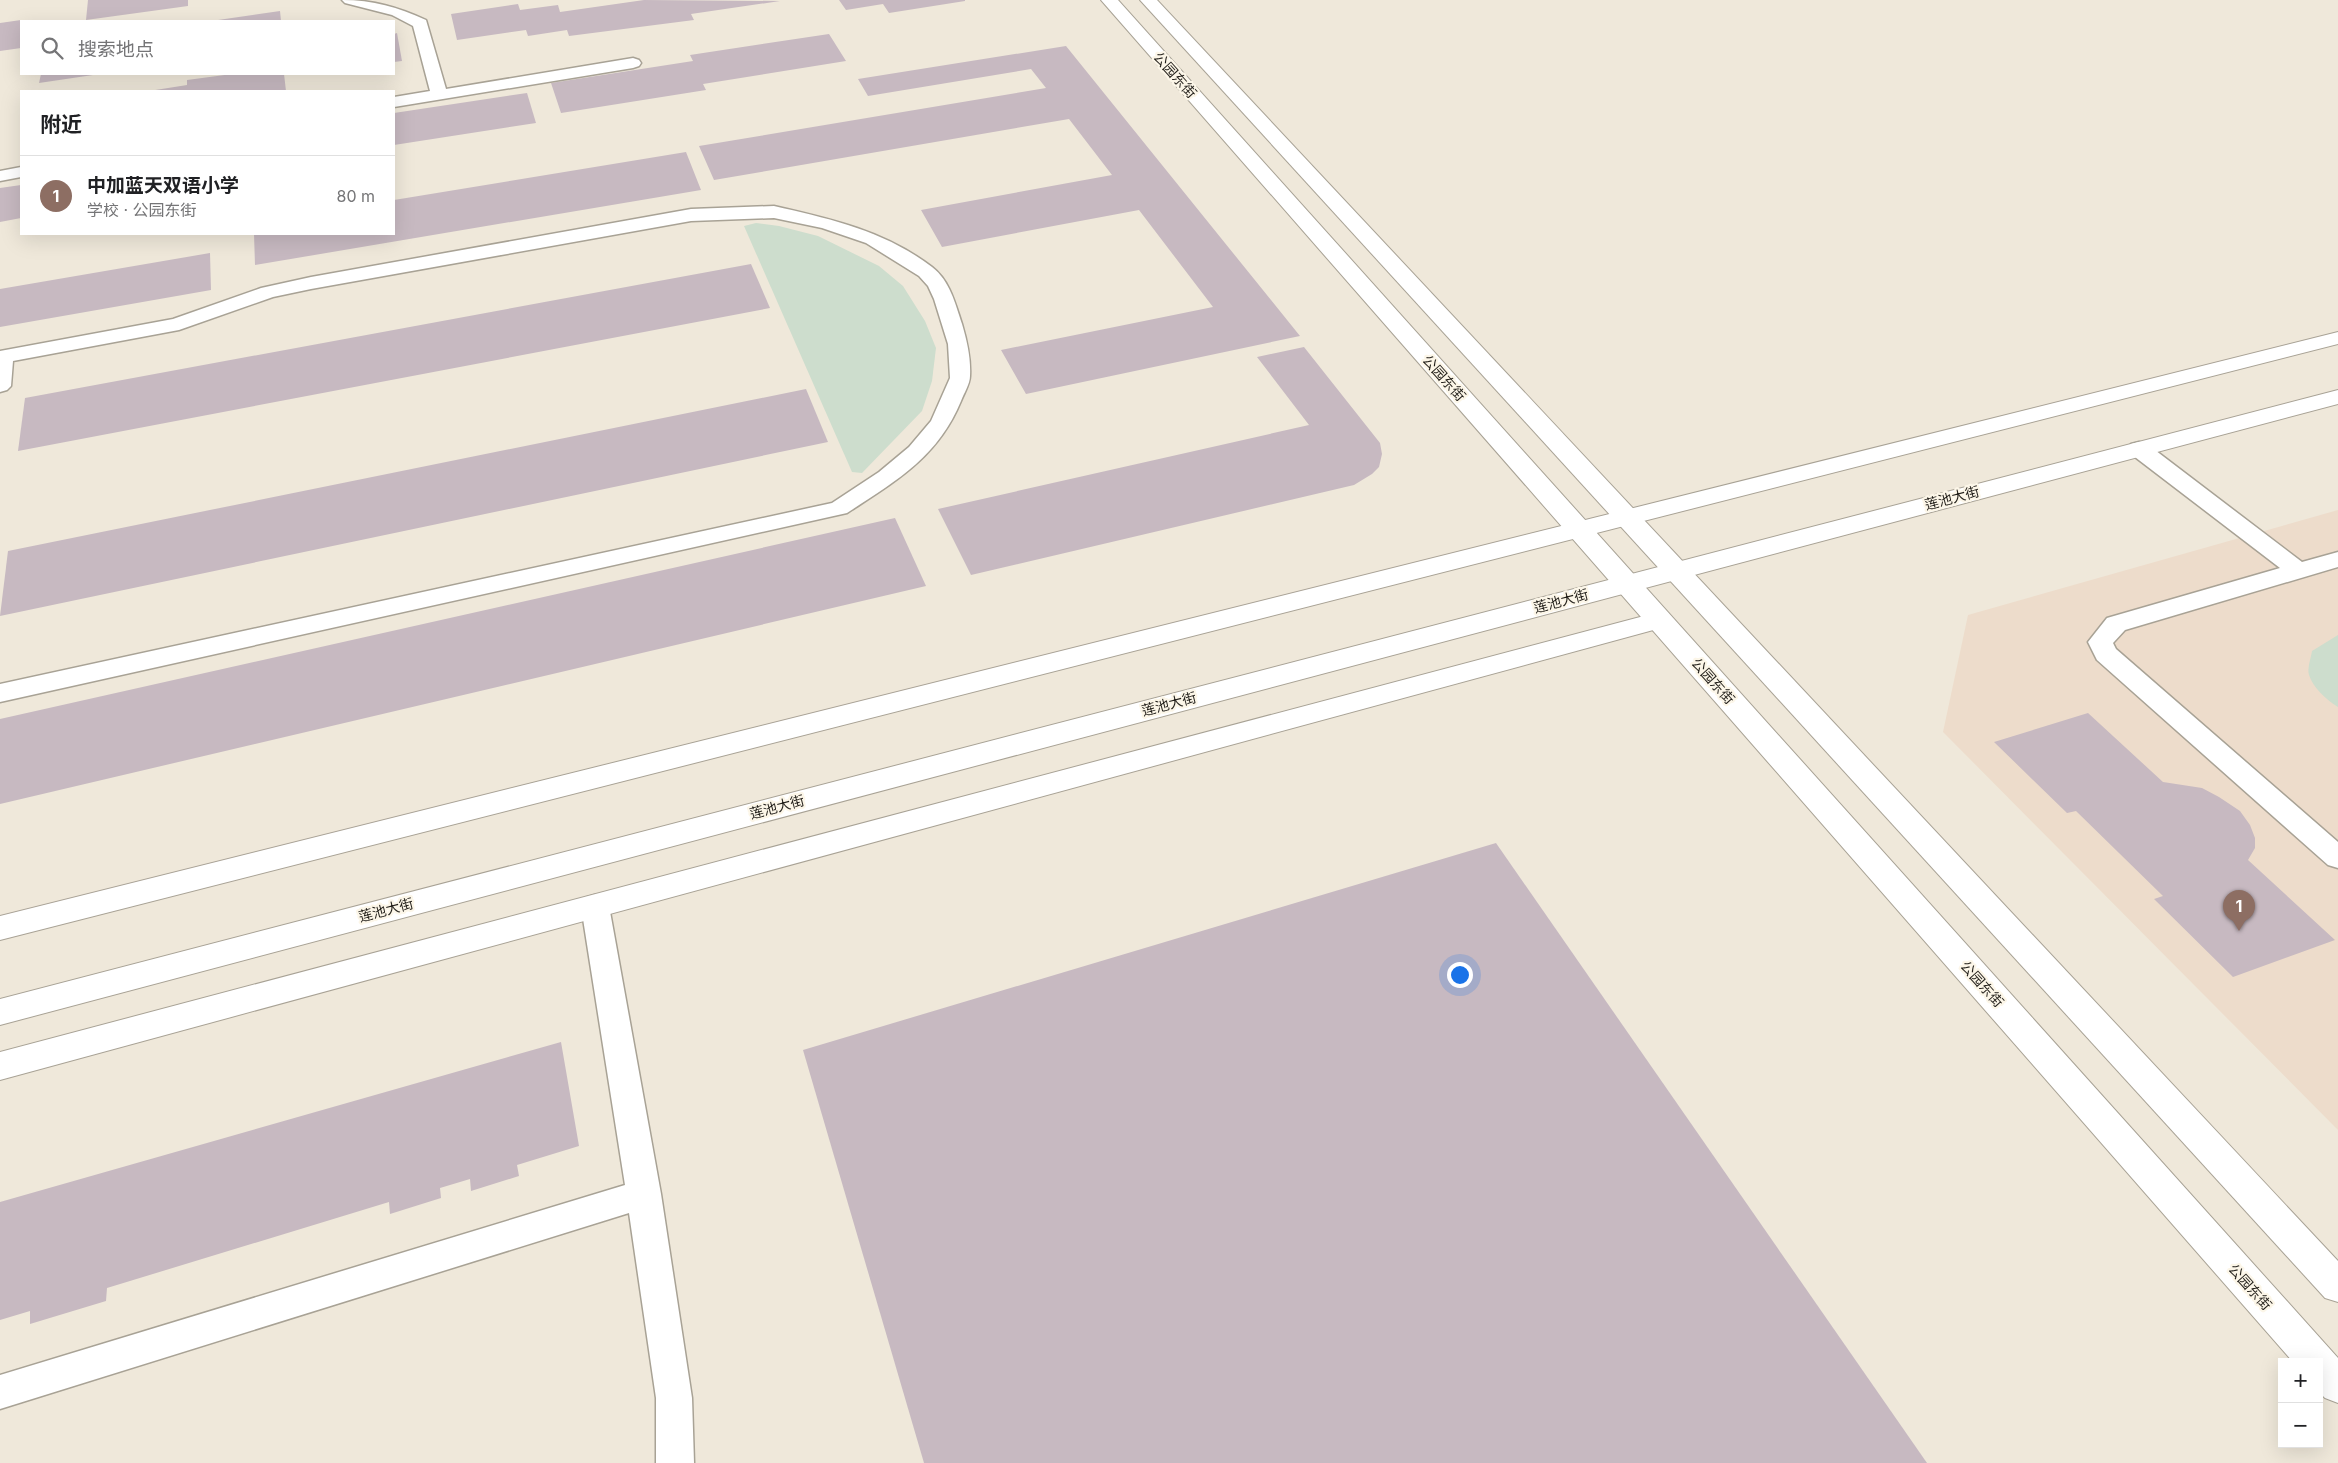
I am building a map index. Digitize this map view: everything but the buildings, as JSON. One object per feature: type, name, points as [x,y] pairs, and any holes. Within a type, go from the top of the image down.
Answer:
[{"type":"street","name":"公园东街","points":[[1109,0],[2314,1358]]},
{"type":"street","points":[[1148,0],[2338,1286]]},
{"type":"street","points":[[0,928],[2338,338]]},
{"type":"street","name":"莲池大街","points":[[0,1012],[2338,397]]},
{"type":"street","points":[[0,1066],[1659,620]]},
{"type":"street","name":"公园东街","points":[[2323,1369],[2338,1386]]},
{"type":"lane","points":[[350,0],[397,12],[420,23],[439,94]]},
{"type":"lane","points":[[395,102],[633,63]]},
{"type":"lane","points":[[0,176],[20,172]]},
{"type":"lane","points":[[0,386],[2,357],[179,324],[268,292],[691,215],[774,212],[827,224],[873,239],[926,272],[937,284],[952,321],[958,344],[960,378],[941,423],[917,452],[887,477],[840,508],[0,693]]},
{"type":"lane","points":[[2139,449],[2299,571]]},
{"type":"lane","points":[[2338,559],[2116,624],[2100,642],[2106,654],[2338,858]]},
{"type":"lane","points":[[595,906],[644,1194],[674,1398],[675,1463]]},
{"type":"lane","points":[[0,1392],[644,1194]]},
{"type":"shaded area","points":[[2338,510],[2338,1130],[1943,732],[1968,615]]},
{"type":"green space","points":[[756,223],[779,226],[818,236],[879,266],[903,286],[925,321],[936,348],[932,381],[922,411],[862,473],[852,472],[744,226]]},
{"type":"green space","points":[[2338,635],[2338,707],[2317,689],[2311,680],[2308,669],[2312,651]]},
{"type":"place","name":"中加蓝天双语小学","points":[[2239,931]]}]
